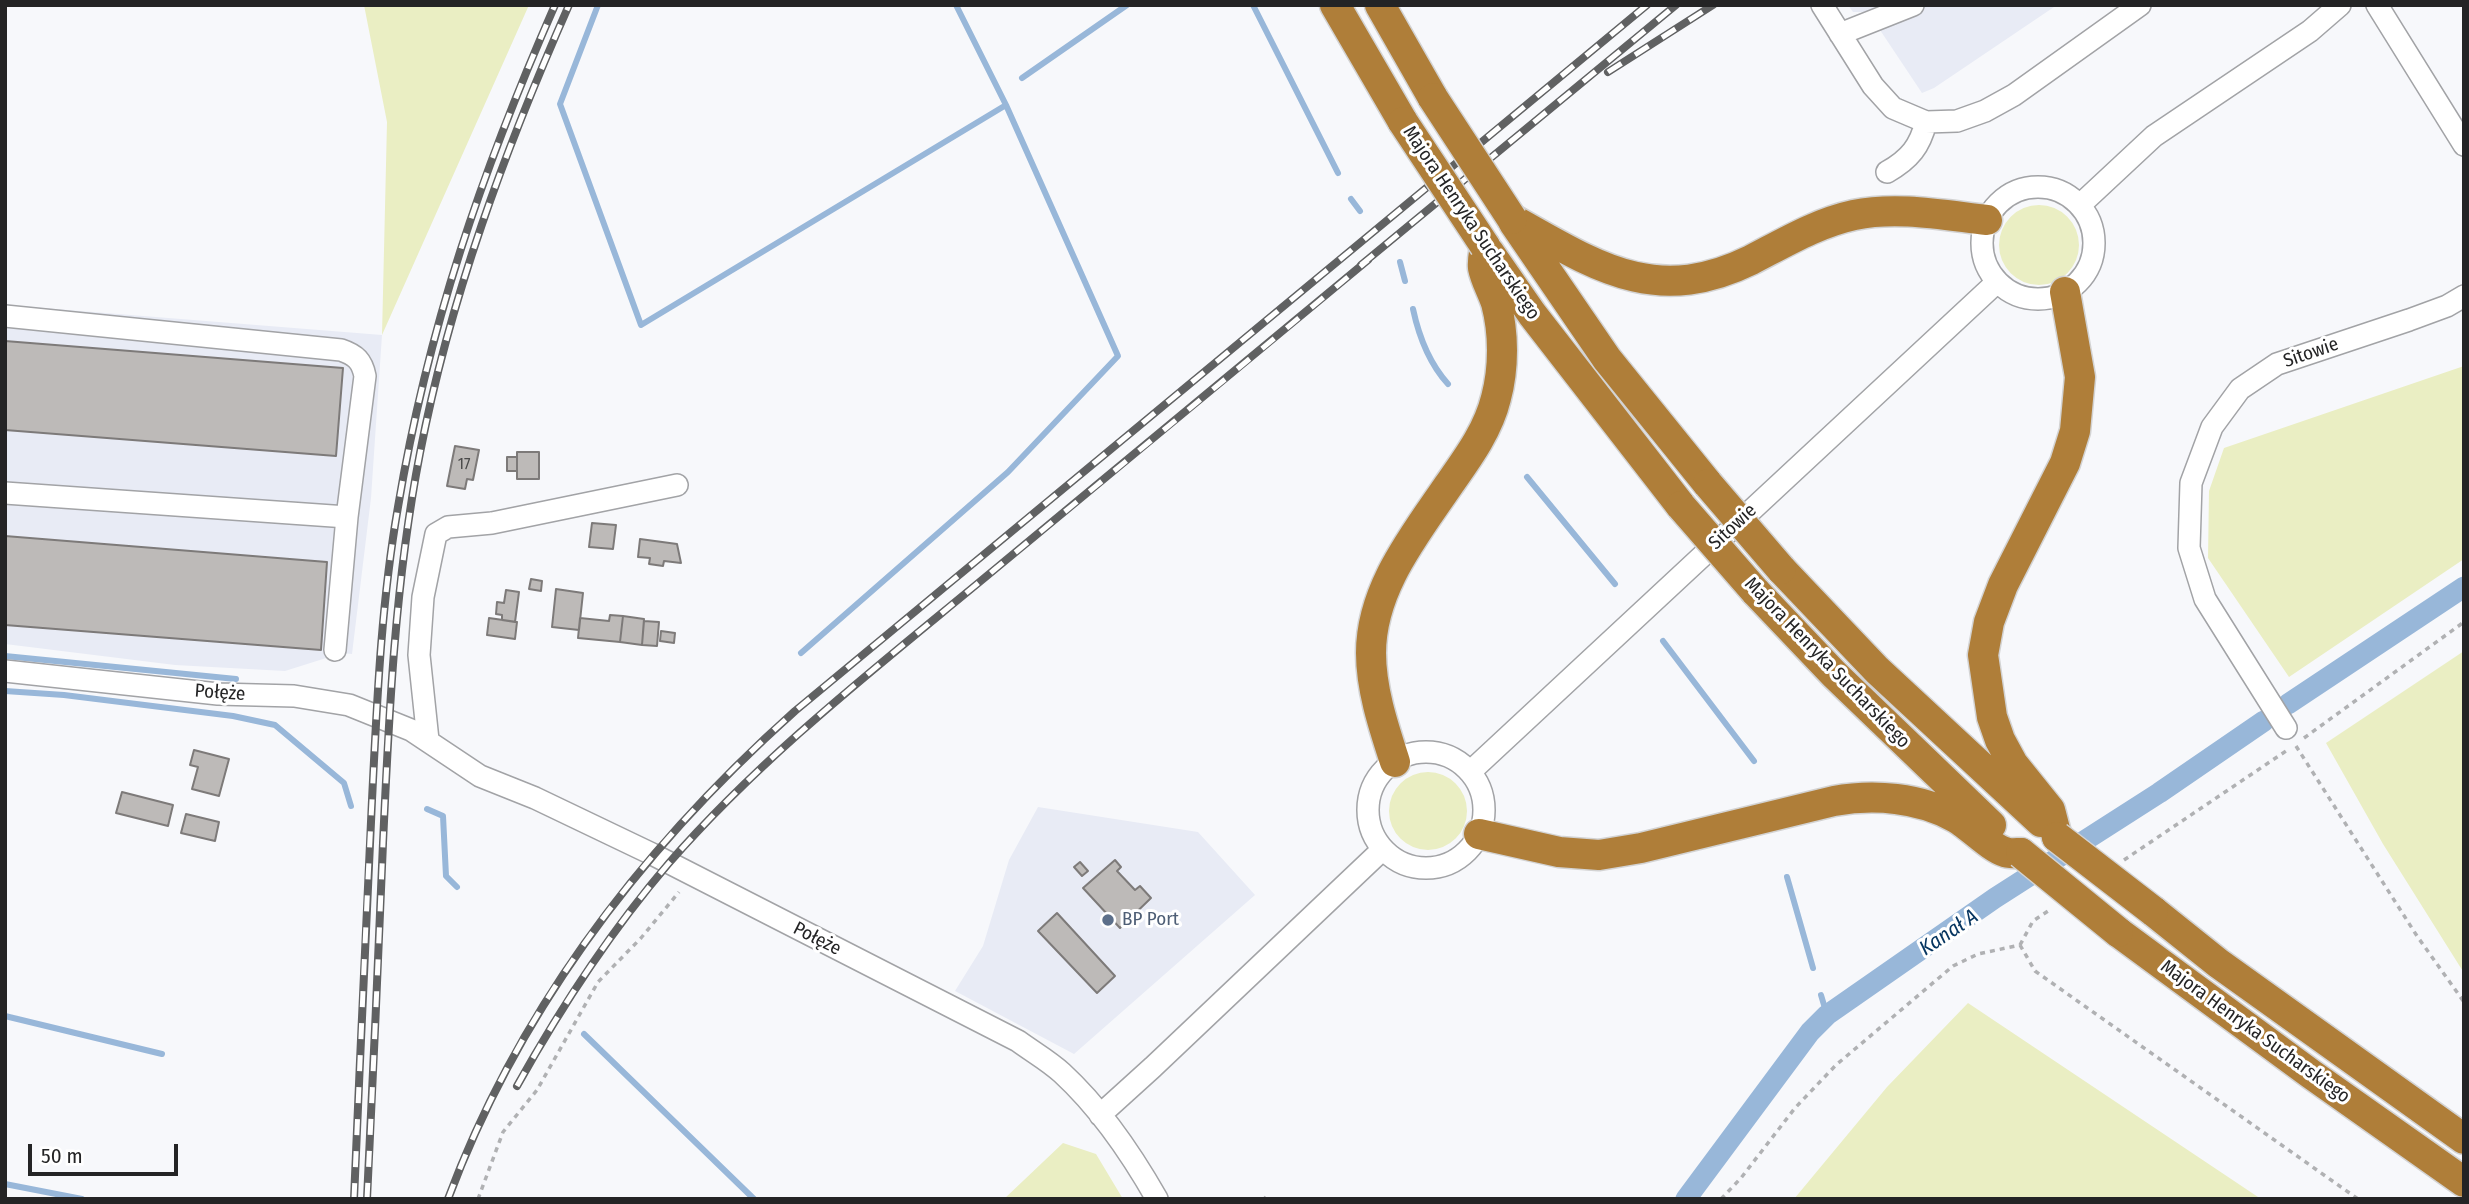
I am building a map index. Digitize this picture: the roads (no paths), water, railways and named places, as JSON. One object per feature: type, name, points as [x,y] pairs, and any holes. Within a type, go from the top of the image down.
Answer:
[{"type":"highway","name":"Majora Henryka Sucharskiego","points":[[1335,5],[1403,122],[1540,325],[1681,506],[1755,591],[1834,674],[2021,853],[2118,932],[2464,1182]]},
{"type":"highway","name":"Majora Henryka Sucharskiego","points":[[1380,5],[1433,98],[1607,359],[1781,569],[1886,678],[2057,837],[2228,971],[2464,1139]]},
{"type":"highway","points":[[1512,219],[1605,269],[1652,281],[1705,278],[1726,272],[1808,230],[1854,215],[1897,210],[1987,220]]},
{"type":"highway","points":[[1395,762],[1374,682],[1371,654],[1373,629],[1390,578],[1407,546],[1473,450],[1488,422],[1496,398],[1502,366],[1500,332],[1496,305],[1483,267],[1485,246]]},
{"type":"highway","points":[[2057,837],[2050,810],[2013,764],[2000,740],[1992,717],[1983,655],[1989,622],[2003,585],[2065,463],[2075,431],[2080,377],[2065,292]]},
{"type":"highway","points":[[1479,834],[1559,852],[1599,855],[1641,848],[1850,798],[1889,798],[1932,807],[1955,817],[2005,852],[2021,853]]},
{"type":"street","points":[[1822,5],[1873,86],[1893,108],[1926,122],[1957,121],[1984,111],[2014,94],[2140,5]]},
{"type":"street","points":[[1840,34],[1913,5]]},
{"type":"street","points":[[2080,205],[2154,136],[2310,31],[2340,5]]},
{"type":"street","points":[[2377,5],[2464,145]]},
{"type":"street","points":[[1887,172],[1909,158],[1922,136],[1926,122]]},
{"type":"street","points":[[2029,187],[2048,187],[2065,194],[2080,205],[2093,231],[2094,245],[2086,273],[2077,284],[2065,292],[2044,299],[2022,297],[1997,282],[1989,271],[1982,246],[1987,220],[1997,204],[2012,193],[2029,187]]},
{"type":"street","name":"Sitowie","points":[[1470,772],[1997,282]]},
{"type":"street","name":"Sitowie","points":[[2290,736],[2205,599],[2189,548],[2191,483],[2212,427],[2240,389],[2277,364],[2409,320],[2447,306],[2464,296]]},
{"type":"street","points":[[5,316],[341,350],[353,354],[362,364],[365,376],[347,517],[335,650]]},
{"type":"street","points":[[428,740],[419,655],[423,597],[436,534],[448,527],[492,523],[677,485]]},
{"type":"street","points":[[5,493],[347,517]]},
{"type":"street","name":"Połęże","points":[[5,671],[218,694],[320,699],[349,705],[411,730],[480,776],[535,798],[1018,1041],[1062,1072],[1100,1115],[1141,1171],[1157,1199]]},
{"type":"street","points":[[1420,753],[1434,753],[1459,763],[1470,772],[1482,795],[1484,808],[1479,834],[1464,854],[1441,866],[1429,868],[1404,864],[1383,849],[1370,824],[1370,803],[1375,783],[1395,762],[1420,753]]},
{"type":"street","points":[[1100,1115],[1383,849]]},
{"type":"waterway","points":[[598,5],[560,104],[641,325],[1006,105],[956,5]]},
{"type":"waterway","points":[[1022,78],[1127,5]]},
{"type":"waterway","points":[[1253,5],[1338,173]]},
{"type":"waterway","points":[[801,653],[1008,472],[1118,356],[1006,105]]},
{"type":"waterway","points":[[1351,199],[1360,211]]},
{"type":"waterway","points":[[1400,262],[1405,281]]},
{"type":"waterway","points":[[1413,309],[1426,349],[1448,384]]},
{"type":"waterway","points":[[1527,477],[1615,584]]},
{"type":"waterway","name":"Kanał A","points":[[2288,704],[2464,587]]},
{"type":"waterway","points":[[1663,641],[1754,761]]},
{"type":"waterway","points":[[5,656],[236,679]]},
{"type":"waterway","points":[[5,691],[64,695],[233,716],[275,725],[344,783],[351,806]]},
{"type":"waterway","name":"Kanał A","points":[[1686,1199],[1810,1032],[1827,1015],[1995,898],[2159,793],[2264,721]]},
{"type":"waterway","points":[[427,809],[443,816],[446,876],[457,887]]},
{"type":"waterway","points":[[1787,877],[1813,968]]},
{"type":"waterway","points":[[1821,995],[1827,1015]]},
{"type":"waterway","points":[[5,1016],[162,1054]]},
{"type":"waterway","points":[[584,1034],[754,1199]]},
{"type":"waterway","points":[[5,1184],[82,1199]]},
{"type":"railway","points":[[354,1199],[378,690],[387,580],[398,507],[425,376],[460,251],[504,128],[555,5]]},
{"type":"railway","points":[[367,1199],[391,696],[411,501],[432,395],[463,281],[523,114],[569,5]]},
{"type":"railway","points":[[448,1199],[477,1128],[511,1060],[549,996],[637,874],[739,763],[795,711],[1647,5]]},
{"type":"railway","points":[[1361,265],[1676,5]]},
{"type":"railway","points":[[1608,72],[1713,5]]},
{"type":"railway","points":[[517,1086],[569,999],[627,916],[669,863],[784,746],[1368,260]]},
{"type":"place","name":"BP Port","points":[[1108,920]]}]
